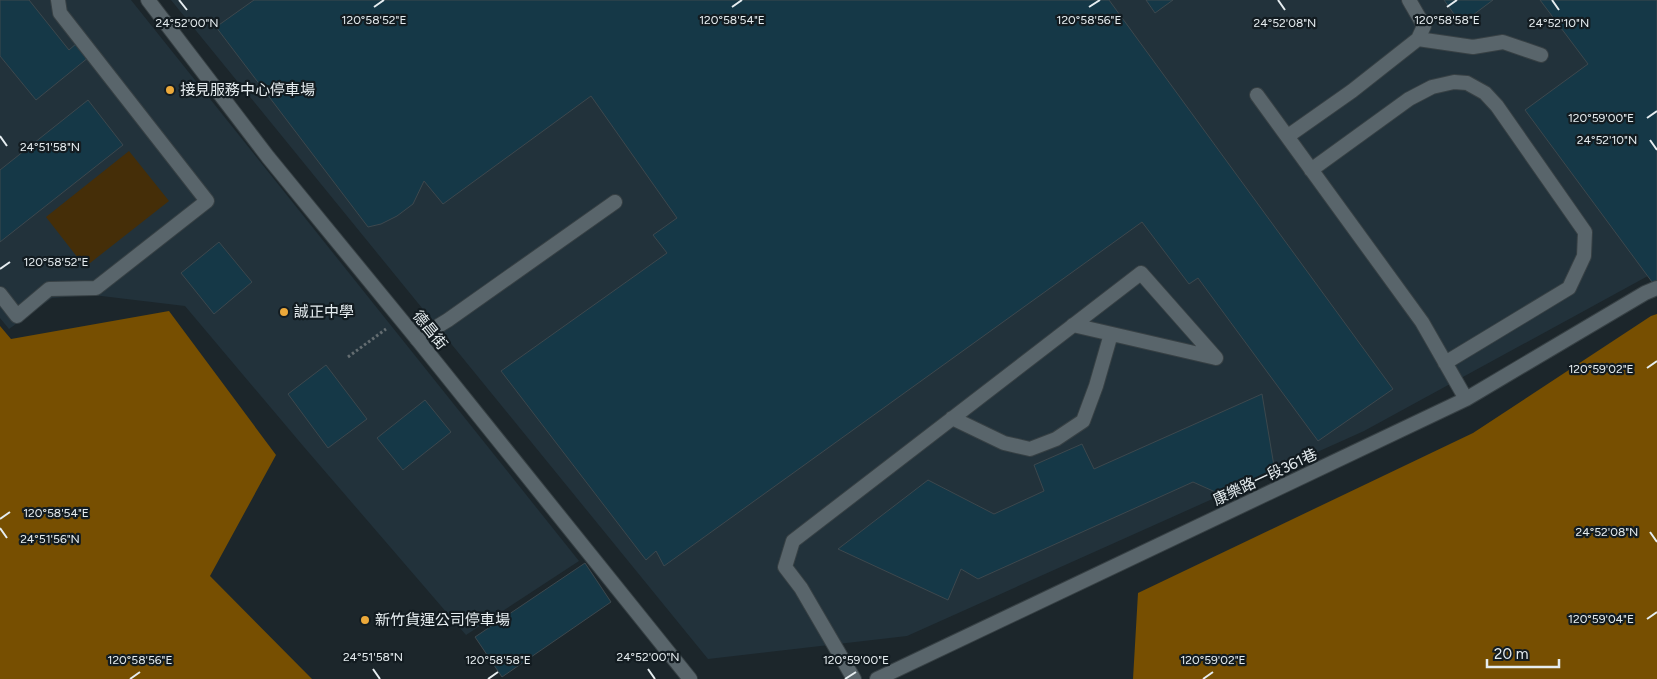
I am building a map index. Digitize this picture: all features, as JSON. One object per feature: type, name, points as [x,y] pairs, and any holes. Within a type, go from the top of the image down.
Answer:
[{"type":"street","points":[[0,294],[17,316],[49,289],[96,288],[207,201],[60,13],[58,0]]},
{"type":"street","name":"德昌街","points":[[148,0],[268,157],[690,679]]},
{"type":"street","points":[[1288,136],[1352,91],[1418,39],[1424,26],[1409,0]]},
{"type":"street","points":[[1418,39],[1473,47],[1503,42],[1541,55]]},
{"type":"street","points":[[1311,170],[1409,99],[1432,87],[1454,82],[1467,83],[1485,93],[1497,106],[1585,232],[1584,256],[1568,288],[1445,363]]},
{"type":"street","points":[[1257,95],[1422,322],[1466,399]]},
{"type":"street","points":[[417,339],[448,320],[615,202]]},
{"type":"street","points":[[854,679],[801,588],[784,567],[792,541],[1141,273],[1216,358],[1073,326]]},
{"type":"street","name":"康樂路一段361巷","points":[[877,679],[1466,399],[1645,293],[1657,288]]},
{"type":"street","points":[[952,418],[1004,443],[1030,449],[1056,439],[1083,420],[1096,386],[1111,334]]},
{"type":"path","points":[[348,356],[383,332]]},
{"type":"shaded area","name":"誠正中學","points":[[0,0],[131,0],[579,561],[466,635],[185,306],[93,295],[52,298],[9,329],[0,318]]},
{"type":"shaded area","points":[[171,0],[1657,0],[1657,271],[1364,431],[907,636],[708,659]]},
{"type":"shaded area","points":[[129,151],[169,201],[85,267],[46,217]]},
{"type":"shaded area","points":[[169,311],[276,455],[210,576],[312,679],[0,679],[0,326],[11,339]]},
{"type":"shaded area","points":[[1657,314],[1657,679],[1133,679],[1138,593],[1473,433],[1651,316]]},
{"type":"building","points":[[0,0],[29,0],[69,50],[77,43],[89,57],[36,100],[0,56]]},
{"type":"building","points":[[254,0],[1109,0],[1393,389],[1318,441],[1198,278],[1189,284],[1142,222],[664,566],[656,551],[646,560],[501,371],[667,253],[653,235],[677,218],[591,96],[443,204],[424,181],[413,204],[397,216],[381,224],[368,227],[216,27]]},
{"type":"building","points":[[1146,0],[1173,0],[1155,13]]},
{"type":"building","points":[[1444,0],[1493,0],[1461,24]]},
{"type":"building","points":[[1540,0],[1657,0],[1657,284],[1655,286],[1525,110],[1588,64]]},
{"type":"building","points":[[88,100],[123,145],[0,242],[0,170]]},
{"type":"building","points":[[219,242],[252,282],[214,314],[181,273]]},
{"type":"building","points":[[326,365],[367,419],[328,448],[288,394]]},
{"type":"building","points":[[1262,394],[1275,472],[1222,495],[1193,482],[978,579],[961,569],[948,600],[838,549],[928,480],[994,514],[1044,491],[1034,465],[1082,444],[1094,469]]},
{"type":"building","points":[[425,400],[451,432],[403,470],[377,438]]},
{"type":"building","points":[[585,563],[611,602],[502,677],[475,637]]},
{"type":"place","name":"接見服務中心停車場","points":[[170,90]]},
{"type":"place","name":"誠正中學","points":[[284,312]]},
{"type":"place","name":"新竹貨運公司停車場","points":[[365,620]]}]
